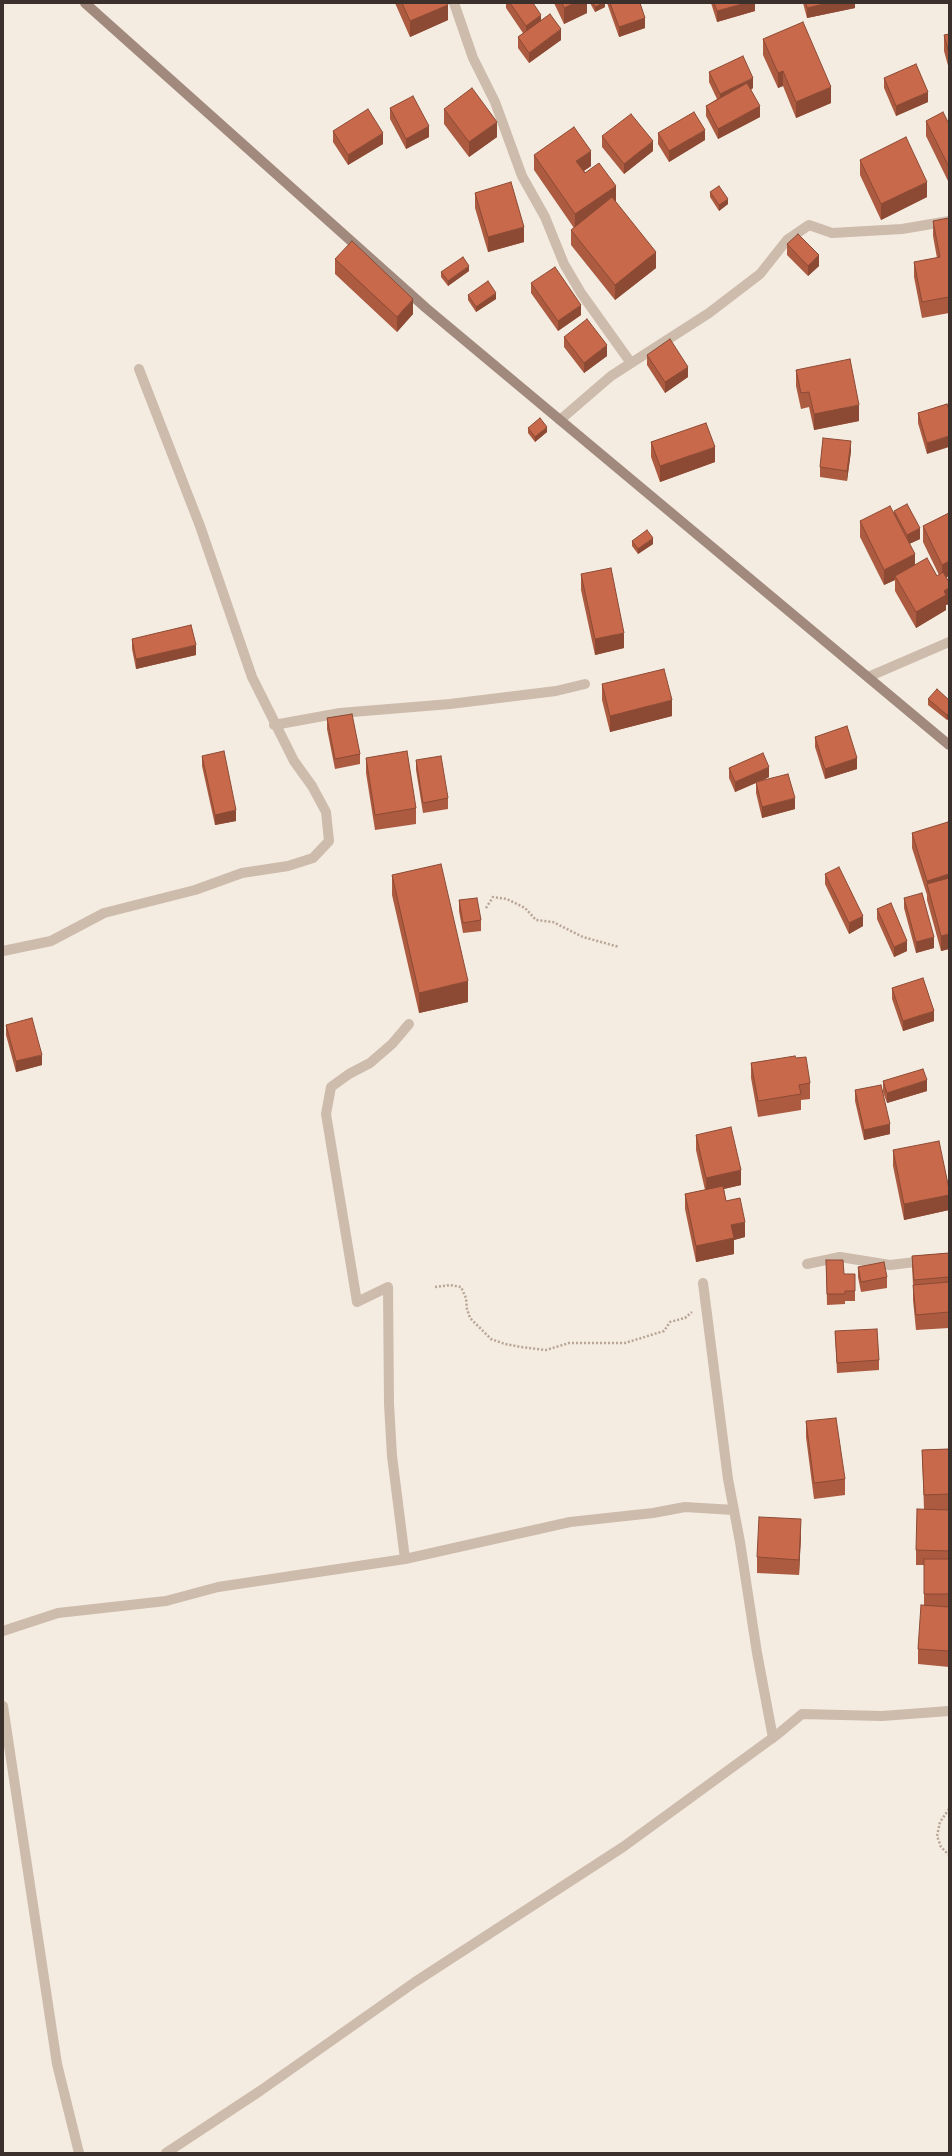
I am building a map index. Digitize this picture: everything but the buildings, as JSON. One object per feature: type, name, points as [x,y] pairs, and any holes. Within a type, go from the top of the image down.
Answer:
[{"type":"main road","points":[[85,3],[426,308],[949,745]]},
{"type":"street","points":[[454,3],[474,58],[495,102],[522,176],[545,216],[564,264],[581,293],[631,363]]},
{"type":"street","points":[[560,420],[611,376],[709,313],[760,274],[787,240],[809,224],[832,233],[902,230],[949,221]]},
{"type":"street","points":[[3,951],[51,941],[104,913],[196,890],[242,873],[288,866],[313,858],[328,841],[326,812],[312,786],[294,761],[274,725],[252,677],[200,526],[139,369]]},
{"type":"street","points":[[868,677],[949,642]]},
{"type":"street","points":[[274,725],[340,713],[450,704],[556,691],[585,684]]},
{"type":"street","points":[[405,1559],[392,1456],[389,1404],[388,1288],[357,1302],[326,1114],[331,1087],[349,1074],[370,1063],[392,1044],[409,1024]]},
{"type":"street","points":[[807,1264],[840,1257],[890,1265],[949,1258]]},
{"type":"street","points":[[703,1284],[704,1307],[726,1471],[773,1738]]},
{"type":"street","points":[[3,1630],[58,1613],[166,1601],[218,1587],[405,1559],[570,1522],[653,1513],[685,1507],[734,1510]]},
{"type":"street","points":[[3,1706],[57,2064],[79,2153]]},
{"type":"street","points":[[166,2153],[260,2091],[415,1982],[623,1847],[773,1738],[802,1714],[882,1716],[949,1711]]},
{"type":"path","points":[[486,908],[493,897],[507,898],[525,908],[536,920],[553,922],[583,937],[619,947]]},
{"type":"path","points":[[435,1286],[450,1285],[460,1287],[466,1298],[470,1318],[490,1338],[505,1344],[546,1350],[569,1343],[625,1342],[655,1335],[664,1331],[670,1322],[684,1318],[698,1308],[704,1307]]},
{"type":"path","points":[[949,1809],[940,1822],[937,1836],[941,1847],[949,1855]]}]
